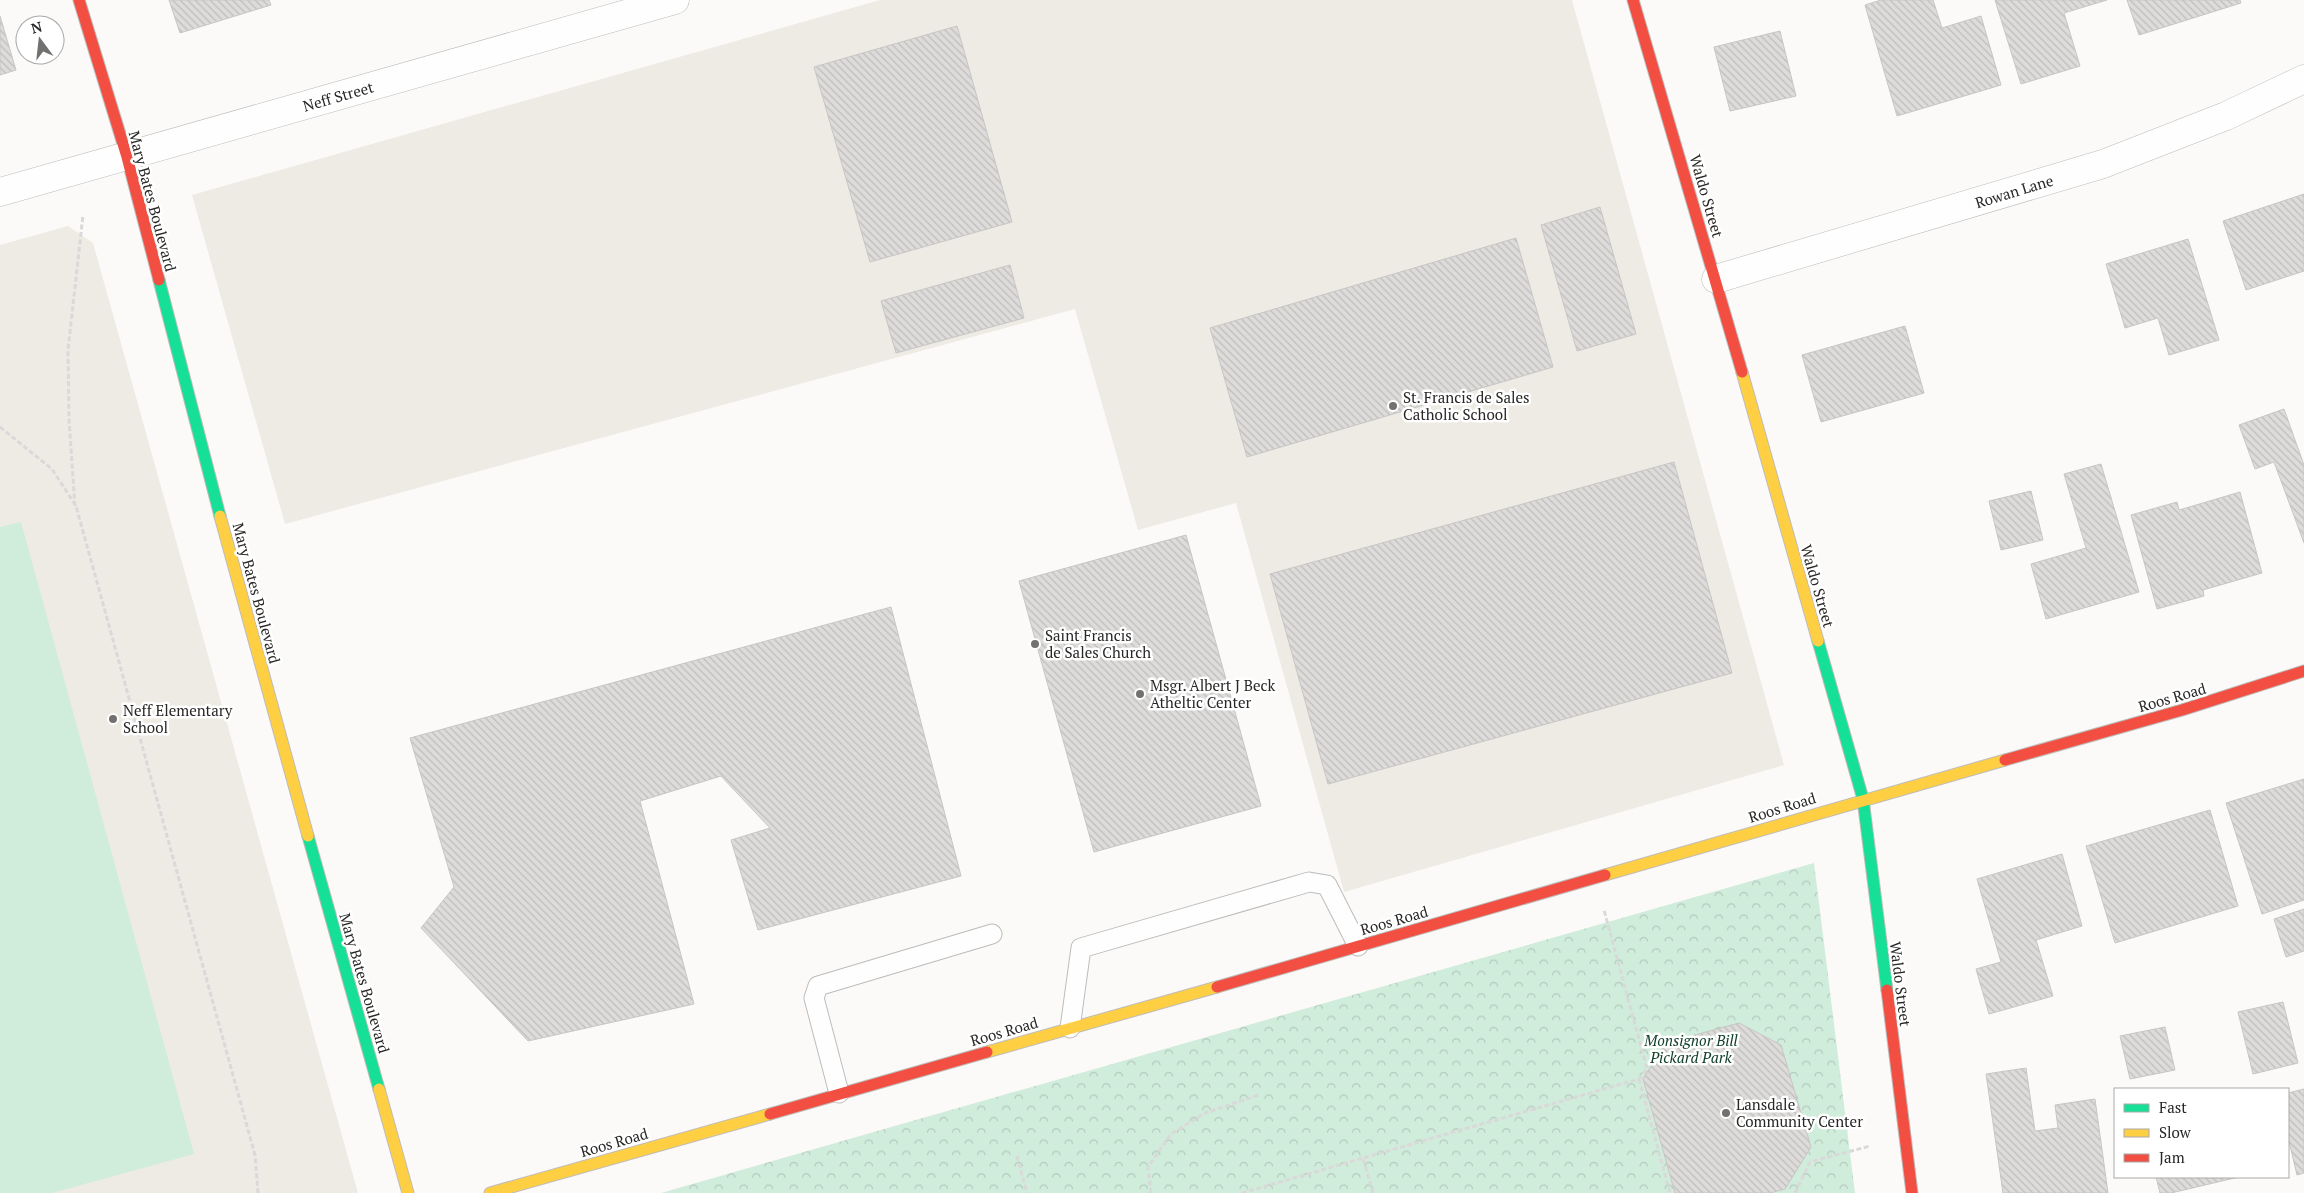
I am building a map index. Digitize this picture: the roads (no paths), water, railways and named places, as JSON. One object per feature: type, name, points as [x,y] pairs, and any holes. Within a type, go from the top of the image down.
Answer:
[{"type":"street","name":"Mary Bates Boulevard","points":[[79,0],[127,156],[244,607],[408,1193]]},
{"type":"street","name":"Neff Street","points":[[0,192],[675,0]]},
{"type":"street","name":"Waldo Street","points":[[1633,0],[1716,279],[1863,799],[1912,1193]]},
{"type":"street","name":"Rowan Lane","points":[[1716,279],[2103,164],[2226,116],[2304,79]]},
{"type":"street","name":"Roos Road","points":[[490,1193],[1595,878],[1863,799],[2220,700],[2304,671]]},
{"type":"lane","points":[[1070,1028],[1081,948],[1309,882],[1327,885],[1358,946]]},
{"type":"lane","points":[[839,1093],[814,998],[818,986],[992,934]]},
{"type":"place","name":"St. Francis de Sales Catholic School","points":[[1393,406]]},
{"type":"place","name":"Saint Francis de Sales Church","points":[[1035,644]]},
{"type":"place","name":"Msgr. Albert J Beck Atheltic Center","points":[[1140,694]]},
{"type":"place","name":"Neff Elementary School","points":[[113,719]]},
{"type":"place","name":"Lansdale Community Center","points":[[1726,1113]]},
{"type":"park label","name":"Monsignor Bill Pickard Park","points":[[1691,1048]]}]
